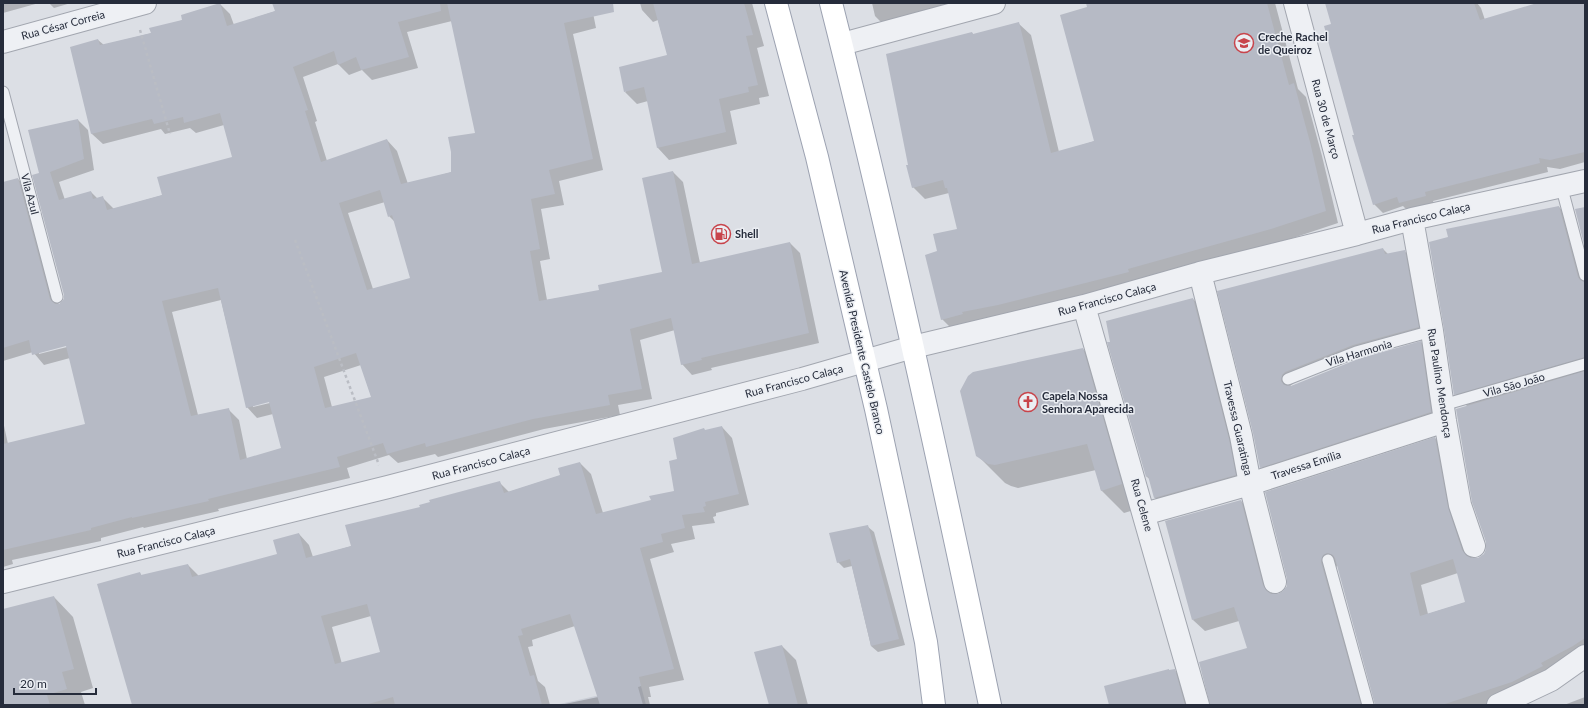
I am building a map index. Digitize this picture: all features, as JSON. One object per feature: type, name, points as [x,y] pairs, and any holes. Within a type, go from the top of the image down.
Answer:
[{"type":"main road","name":"Avenida Presidente Castelo Branco","points":[[776,3],[817,157],[865,361],[926,642],[934,705]]},
{"type":"main road","points":[[831,3],[886,227],[990,705]]},
{"type":"street","points":[[842,44],[994,3]]},
{"type":"street","name":"Rua 30 de Março","points":[[1295,3],[1357,234]]},
{"type":"street","name":"Rua César Correia","points":[[3,42],[139,5]]},
{"type":"street","name":"Rua Francisco Calaça","points":[[3,582],[388,488],[913,347],[1084,306],[1200,273],[1412,219],[1561,185],[1585,181]]},
{"type":"street","name":"Rua Paulino Mendonça","points":[[1412,219],[1432,331],[1460,506],[1474,546]]},
{"type":"street","name":"Travessa Guaratinga","points":[[1200,273],[1241,436],[1250,484],[1275,582]]},
{"type":"street","name":"Rua Celene","points":[[1084,306],[1198,705]]},
{"type":"street","name":"Travessa Emília","points":[[1144,514],[1250,484],[1444,413]]},
{"type":"street","points":[[1498,705],[1551,680],[1585,656]]},
{"type":"lane","name":"Vila Azul","points":[[3,92],[57,297]]},
{"type":"lane","points":[[1561,185],[1585,275]]},
{"type":"lane","name":"Vila Harmonia","points":[[1288,379],[1356,352],[1432,331]]},
{"type":"lane","name":"Vila São João","points":[[1444,413],[1585,364]]},
{"type":"lane","points":[[1328,560],[1368,705]]},
{"type":"path","points":[[139,5],[170,134]]},
{"type":"path","points":[[296,240],[388,488]]},
{"type":"shaded area","points":[[641,686],[646,705],[555,705]]},
{"type":"building","points":[[220,3],[227,26],[275,11],[272,3],[440,3],[441,11],[398,22],[409,57],[361,70],[356,57],[338,65],[334,51],[293,67],[308,110],[305,111],[321,162],[387,139],[401,184],[451,172],[451,152],[448,137],[475,133],[447,3],[613,3],[614,12],[564,23],[593,159],[549,170],[555,194],[531,199],[540,249],[530,251],[539,301],[599,290],[598,285],[662,272],[642,178],[673,171],[692,264],[790,242],[809,333],[701,358],[702,360],[681,365],[671,318],[630,329],[642,389],[608,395],[610,405],[533,419],[426,447],[425,443],[387,454],[383,443],[337,457],[340,467],[208,499],[209,501],[132,517],[91,528],[91,530],[3,550],[3,444],[85,424],[66,346],[32,355],[29,340],[3,348],[3,182],[18,178],[50,299],[55,304],[59,304],[64,299],[64,295],[32,175],[39,173],[28,130],[78,119],[84,159],[50,172],[59,200],[91,191],[93,199],[103,196],[107,210],[162,195],[157,177],[232,157],[220,113],[184,123],[183,117],[154,124],[152,119],[91,134],[70,47],[98,39],[100,45],[151,33],[149,28],[182,20],[181,15]],"holes":[[[380,190],[388,217],[392,215],[410,278],[367,290],[339,203]],[[218,288],[246,408],[269,402],[281,448],[240,460],[229,408],[191,416],[162,301]],[[356,353],[371,397],[325,408],[314,367]]]},
{"type":"building","points":[[653,3],[744,3],[753,35],[746,36],[758,85],[748,87],[749,92],[719,99],[726,132],[657,148],[644,87],[624,92],[619,67],[667,55]]},
{"type":"building","points":[[1086,3],[1267,3],[1289,85],[1294,83],[1310,142],[1326,211],[1271,229],[1128,269],[1129,272],[998,305],[962,312],[963,314],[941,320],[925,255],[937,251],[933,234],[957,229],[947,188],[945,188],[943,180],[912,188],[906,165],[908,165],[886,54],[972,32],[973,34],[1019,22],[1051,153],[1094,141],[1060,15],[1087,7]]},
{"type":"building","points":[[1325,3],[1474,3],[1480,20],[1537,3],[1585,3],[1585,152],[1550,160],[1539,158],[1540,163],[1425,192],[1426,196],[1399,203],[1397,197],[1373,205],[1352,135],[1354,135],[1324,26],[1331,24]]},
{"type":"building","points":[[1559,206],[1578,277],[1580,280],[1585,282],[1585,357],[1454,395],[1429,242],[1448,237],[1446,229]]},
{"type":"building","points":[[1585,207],[1585,248],[1575,209]]},
{"type":"building","points":[[1383,248],[1385,254],[1405,250],[1419,327],[1353,345],[1285,372],[1282,375],[1281,381],[1284,385],[1291,386],[1358,359],[1421,341],[1431,412],[1260,468],[1253,433],[1217,291]]},
{"type":"building","points":[[1193,298],[1229,439],[1236,475],[1154,498],[1148,476],[1146,477],[1107,342],[1110,342],[1106,321]]},
{"type":"building","name":"Capela Nossa Senhora Aparecida","points":[[1083,348],[1122,484],[1101,491],[1087,444],[995,465],[988,464],[976,456],[960,391],[968,376],[973,372]]},
{"type":"building","points":[[1585,371],[1585,638],[1541,663],[1543,666],[1512,682],[1442,705],[1375,705],[1335,558],[1333,555],[1327,553],[1323,555],[1321,562],[1361,705],[1210,705],[1199,662],[1247,648],[1234,607],[1192,620],[1165,521],[1241,500],[1263,585],[1271,594],[1278,594],[1287,586],[1287,579],[1265,492],[1435,437],[1448,507],[1462,550],[1471,558],[1478,558],[1484,554],[1486,542],[1472,502],[1456,409]],"holes":[[[1453,559],[1465,602],[1420,616],[1410,573]]]},
{"type":"building","points":[[722,426],[739,494],[705,502],[706,506],[703,507],[705,512],[682,515],[685,528],[661,534],[663,542],[640,548],[674,669],[639,677],[641,686],[638,687],[643,705],[600,705],[570,614],[521,629],[523,635],[518,636],[530,676],[534,675],[542,705],[395,705],[393,697],[365,705],[132,705],[97,584],[140,572],[141,575],[188,564],[192,577],[277,554],[273,540],[299,533],[306,558],[351,546],[345,525],[420,507],[419,505],[430,502],[429,500],[500,481],[504,493],[560,475],[558,468],[580,462],[596,514],[651,500],[649,496],[674,491],[669,461],[677,459],[673,438],[704,428],[705,430]],"holes":[[[367,604],[380,652],[335,664],[321,616]]]},
{"type":"building","points":[[868,525],[899,639],[871,646],[850,559],[837,563],[829,533]]},
{"type":"building","points":[[54,596],[74,669],[62,672],[67,689],[47,695],[50,705],[3,705],[3,609]]},
{"type":"building","points":[[782,645],[798,705],[769,705],[754,652]]},
{"type":"building","points":[[1169,669],[1175,669],[1185,705],[1109,705],[1104,686]]},
{"type":"place","name":"Creche Rachel de Queiroz","points":[[1244,43]]},
{"type":"place","name":"Shell","points":[[721,234]]},
{"type":"place","name":"Capela Nossa Senhora Aparecida","points":[[1028,402]]}]
